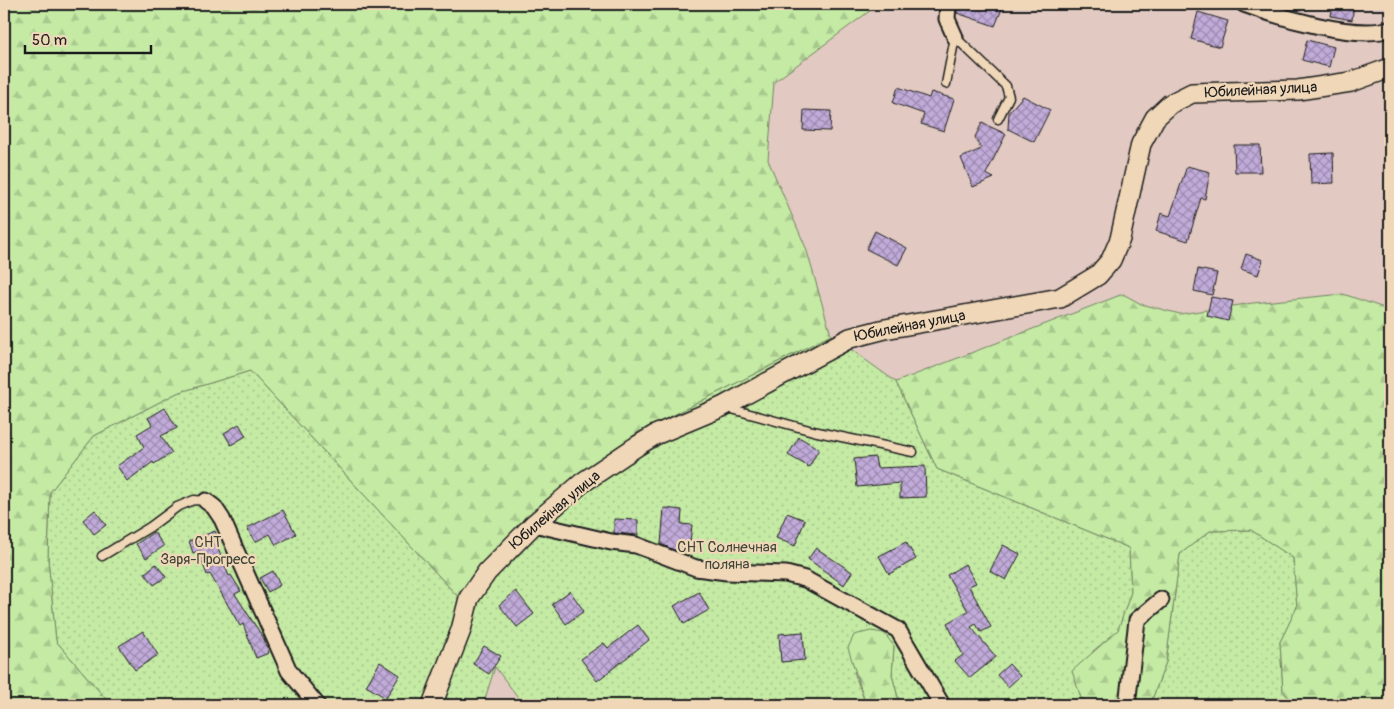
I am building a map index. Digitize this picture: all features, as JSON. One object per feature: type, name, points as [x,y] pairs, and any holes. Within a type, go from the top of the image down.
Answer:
[{"type":"street","points":[[948,4],[947,19],[956,38]]},
{"type":"street","points":[[1244,4],[1266,12],[1336,28],[1377,33],[1390,29]]},
{"type":"street","name":"Юбилейная улица","points":[[432,705],[461,630],[469,598],[487,572],[534,524],[582,483],[649,438],[722,406],[850,338],[885,329],[1060,298],[1098,275],[1111,260],[1120,239],[1142,144],[1156,118],[1170,104],[1192,93],[1298,90],[1351,82],[1390,68]]},
{"type":"street","points":[[206,501],[214,507],[222,519],[289,671],[317,705]]},
{"type":"street","points":[[534,524],[611,542],[636,545],[696,568],[727,572],[786,574],[805,578],[869,616],[898,630],[942,705]]},
{"type":"street","points":[[1126,705],[1137,620],[1160,600]]},
{"type":"lane","points":[[946,84],[956,38]]},
{"type":"lane","points":[[956,38],[1006,86],[1009,97],[998,119]]},
{"type":"lane","points":[[722,406],[813,431],[913,452]]},
{"type":"lane","points":[[102,556],[150,527],[178,507],[194,500],[206,501]]},
{"type":"green space","points":[[4,4],[879,4],[774,82],[768,160],[806,248],[831,335],[638,433],[525,517],[461,600],[250,371],[177,393],[94,436],[50,492],[48,559],[56,641],[111,705],[4,705]]},
{"type":"green space","points":[[1123,294],[1141,304],[1180,314],[1253,303],[1343,294],[1390,310],[1390,705],[1295,705],[1283,691],[1280,642],[1297,607],[1293,558],[1251,530],[1210,531],[1180,554],[1166,662],[1150,705],[1093,705],[1081,698],[1072,671],[1118,630],[1131,592],[1129,548],[937,469],[896,382]]},
{"type":"green space","name":"СНТ Солнечная поляна","points":[[831,335],[896,382],[937,469],[1129,548],[1131,592],[1118,631],[1093,651],[1081,697],[1093,705],[900,705],[892,675],[894,646],[854,672],[866,705],[524,705],[495,667],[483,705],[111,705],[56,641],[48,559],[50,492],[94,436],[177,393],[250,371],[461,600],[525,517],[638,433]]},
{"type":"green space","points":[[1251,530],[1293,558],[1297,607],[1280,642],[1283,691],[1295,705],[1150,705],[1166,662],[1180,554],[1210,531]]},
{"type":"green space","points":[[871,631],[884,633],[894,646],[892,675],[900,705],[866,705],[848,648],[854,635]]},
{"type":"building","points":[[957,4],[1004,4],[995,26],[957,13]]},
{"type":"building","points":[[1333,4],[1354,4],[1352,20],[1331,16]]},
{"type":"building","points":[[1198,12],[1228,21],[1220,47],[1191,39]]},
{"type":"building","points":[[1307,40],[1334,47],[1329,67],[1302,60]]},
{"type":"building","points":[[898,87],[929,98],[931,92],[954,99],[944,131],[921,124],[924,114],[893,103]]},
{"type":"building","points":[[1023,96],[1050,110],[1034,142],[1008,129],[1009,112]]},
{"type":"building","points":[[804,110],[831,111],[830,131],[803,130]]},
{"type":"building","points":[[982,123],[1006,134],[986,174],[994,178],[973,187],[961,158],[981,149],[975,137]]},
{"type":"building","points":[[1234,145],[1260,145],[1261,172],[1235,172]]},
{"type":"building","points":[[1333,153],[1334,183],[1311,184],[1310,154]]},
{"type":"building","points":[[1187,166],[1210,172],[1205,199],[1201,198],[1188,241],[1156,231],[1161,213],[1170,216]]},
{"type":"building","points":[[875,231],[907,248],[898,265],[866,249]]},
{"type":"building","points":[[1246,254],[1263,260],[1258,275],[1241,269]]},
{"type":"building","points":[[1198,269],[1217,273],[1212,295],[1194,291]]},
{"type":"building","points":[[1211,297],[1233,301],[1228,321],[1207,316]]},
{"type":"building","points":[[165,408],[177,428],[161,436],[172,453],[154,464],[153,462],[127,481],[117,466],[144,447],[137,434],[152,425],[148,418]]},
{"type":"building","points":[[239,424],[246,436],[231,445],[224,433]]},
{"type":"building","points":[[799,437],[819,449],[809,467],[788,455]]},
{"type":"building","points":[[875,457],[877,468],[925,466],[926,497],[900,498],[900,483],[857,487],[854,459]]},
{"type":"building","points":[[664,508],[682,510],[681,524],[692,525],[689,551],[674,550],[661,544]]},
{"type":"building","points":[[95,510],[106,525],[94,534],[83,520]]},
{"type":"building","points":[[283,510],[296,534],[276,545],[270,534],[255,542],[247,528]]},
{"type":"building","points":[[787,513],[805,520],[795,546],[776,538]]},
{"type":"building","points":[[614,519],[638,520],[638,535],[614,533]]},
{"type":"building","points":[[215,531],[220,543],[216,544],[229,576],[231,575],[241,591],[235,594],[264,639],[269,653],[256,658],[243,624],[240,626],[210,574],[207,575],[198,551],[193,553],[189,541]]},
{"type":"building","points":[[154,532],[164,546],[146,558],[136,544]]},
{"type":"building","points":[[906,542],[916,559],[889,574],[879,556]]},
{"type":"building","points":[[1003,545],[1020,554],[1006,580],[990,571]]},
{"type":"building","points":[[816,548],[852,572],[844,585],[808,559]]},
{"type":"building","points":[[156,564],[166,577],[154,585],[145,573]]},
{"type":"building","points":[[965,564],[976,583],[969,586],[991,627],[981,632],[976,624],[971,627],[996,657],[970,678],[955,661],[963,655],[947,623],[968,611],[947,575]]},
{"type":"building","points":[[273,571],[280,585],[268,592],[260,578]]},
{"type":"building","points":[[516,591],[534,614],[517,627],[499,605]]},
{"type":"building","points":[[570,591],[584,611],[566,624],[552,604]]},
{"type":"building","points":[[699,592],[709,610],[684,624],[674,606]]},
{"type":"building","points":[[638,625],[649,640],[597,681],[581,659],[604,643],[608,648]]},
{"type":"building","points":[[143,631],[158,655],[135,670],[119,646]]},
{"type":"building","points":[[803,632],[805,660],[781,662],[779,634]]},
{"type":"building","points":[[484,646],[501,656],[489,674],[473,664]]},
{"type":"building","points":[[380,662],[400,675],[386,698],[366,686]]},
{"type":"building","points":[[1009,664],[1020,676],[1008,687],[997,675]]},
{"type":"park label","name":"СНТ Заря-Прогресс","points":[[208,550]]}]
